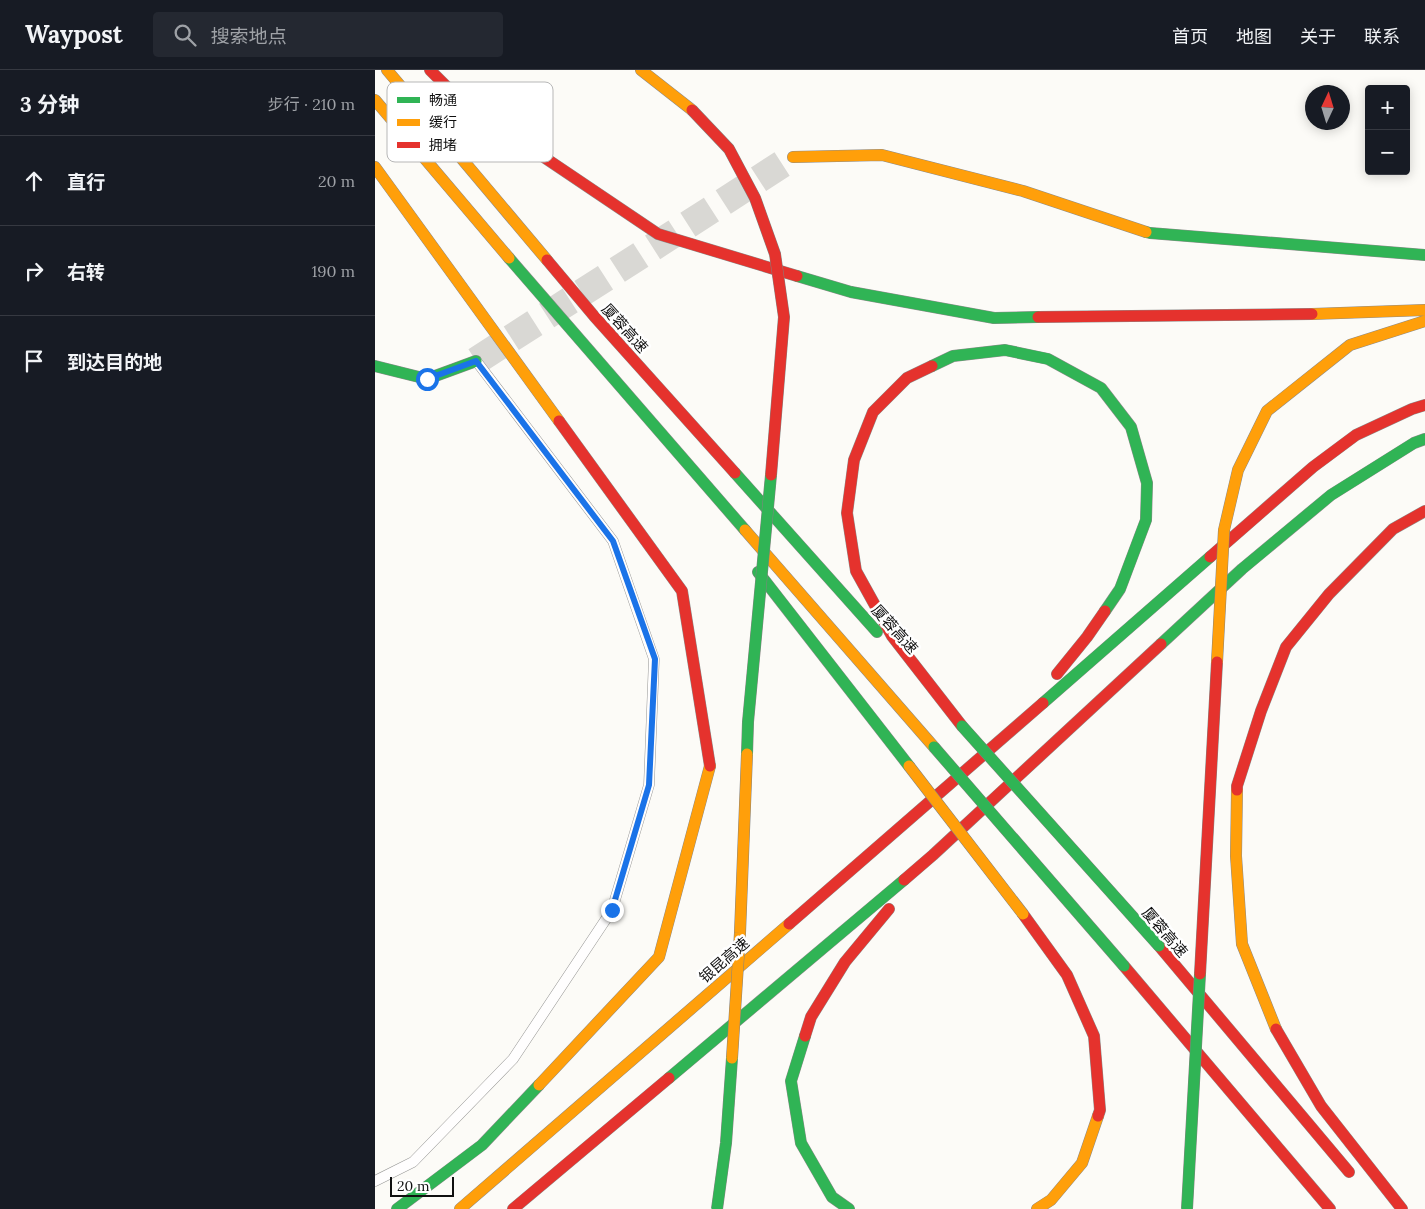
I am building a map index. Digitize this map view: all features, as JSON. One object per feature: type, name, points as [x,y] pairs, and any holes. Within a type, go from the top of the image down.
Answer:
[{"type":"main road","name":"厦蓉高速","points":[[387,70],[397,82]]},
{"type":"main road","points":[[430,70],[442,82]]},
{"type":"main road","points":[[641,70],[692,110],[729,150],[755,198],[775,254],[784,317],[748,722],[740,933],[726,1143],[717,1209]]},
{"type":"main road","points":[[375,100],[387,114]]},
{"type":"main road","points":[[793,157],[883,155],[1023,191],[1150,233],[1425,255]]},
{"type":"main road","points":[[428,162],[572,332],[1124,966],[1330,1209]]},
{"type":"main road","name":"厦蓉高速","points":[[464,162],[594,316],[1159,946],[1355,1179]]},
{"type":"main road","points":[[551,162],[658,234],[851,292],[994,318],[1296,314],[1425,310]]},
{"type":"main road","points":[[375,167],[682,591],[710,765],[659,957],[482,1145],[397,1209]]},
{"type":"main road","points":[[1187,1209],[1224,530],[1239,470],[1267,411],[1350,345],[1425,321]]},
{"type":"main road","points":[[572,332],[686,479]]},
{"type":"main road","points":[[962,726],[893,636],[856,571],[847,513],[854,460],[873,412],[907,378],[953,356],[1005,350],[1048,359],[1101,388],[1131,427],[1147,483],[1146,520],[1120,589],[1087,637],[1008,734]]},
{"type":"main road","points":[[375,366],[427,379],[476,361]]},
{"type":"main road","points":[[1008,734],[1313,467],[1356,435],[1425,405]]},
{"type":"main road","points":[[513,1209],[933,855],[1242,569],[1331,495],[1414,443],[1425,439]]},
{"type":"main road","points":[[1402,1209],[1321,1106],[1269,1014],[1242,944],[1236,856],[1237,786],[1261,711],[1286,647],[1329,594],[1393,529],[1425,511]]},
{"type":"main road","points":[[753,564],[1023,914],[1067,975],[1095,1036],[1100,1110],[1082,1164],[1051,1200],[1037,1209]]},
{"type":"main road","name":"银昆高速","points":[[460,1209],[1008,734]]},
{"type":"main road","points":[[849,1209],[832,1197],[801,1143],[791,1080],[811,1017],[845,962],[933,855]]},
{"type":"lane","points":[[375,1181],[413,1162],[513,1059],[612,910],[649,785],[655,659],[613,541],[476,361]]},
{"type":"tunnel","points":[[476,361],[793,157]]},
{"type":"traffic: fast","points":[[1146,232],[1425,255]]},
{"type":"traffic: fast","points":[[509,258],[745,530]]},
{"type":"traffic: fast","points":[[797,276],[851,292],[994,318],[1038,317]]},
{"type":"traffic: fast","points":[[932,366],[953,356],[1005,350],[1048,359],[1101,388],[1131,427],[1147,483],[1146,520],[1120,589],[1105,611]]},
{"type":"traffic: fast","points":[[375,366],[427,379],[476,361]]},
{"type":"traffic: fast","points":[[1161,644],[1242,569],[1331,495],[1414,443],[1425,439]]},
{"type":"traffic: fast","points":[[735,473],[877,632]]},
{"type":"traffic: fast","points":[[747,754],[748,722],[771,475]]},
{"type":"traffic: fast","points":[[1043,703],[1210,557]]},
{"type":"traffic: fast","points":[[758,572],[909,766]]},
{"type":"traffic: fast","points":[[962,726],[1159,946]]},
{"type":"traffic: fast","points":[[934,747],[1124,966]]},
{"type":"traffic: fast","points":[[669,1078],[904,880]]},
{"type":"traffic: fast","points":[[1187,1209],[1200,974]]},
{"type":"traffic: fast","points":[[805,1036],[791,1081],[801,1143],[832,1197],[849,1209]]},
{"type":"traffic: fast","points":[[717,1209],[726,1143],[732,1058]]},
{"type":"traffic: fast","points":[[397,1209],[482,1145],[539,1085]]},
{"type":"traffic: slow","points":[[387,70],[397,82]]},
{"type":"traffic: slow","points":[[641,70],[692,110]]},
{"type":"traffic: slow","points":[[375,100],[387,114]]},
{"type":"traffic: slow","points":[[793,157],[882,155],[1023,191],[1146,232]]},
{"type":"traffic: slow","points":[[428,162],[509,258]]},
{"type":"traffic: slow","points":[[464,162],[547,260]]},
{"type":"traffic: slow","points":[[375,167],[559,421]]},
{"type":"traffic: slow","points":[[1312,314],[1425,310]]},
{"type":"traffic: slow","points":[[1224,530],[1238,470],[1267,411],[1350,345],[1425,321]]},
{"type":"traffic: slow","points":[[745,530],[934,747]]},
{"type":"traffic: slow","points":[[1217,662],[1224,530]]},
{"type":"traffic: slow","points":[[732,1058],[740,933],[747,754]]},
{"type":"traffic: slow","points":[[539,1085],[659,957],[710,766]]},
{"type":"traffic: slow","points":[[909,766],[1023,914]]},
{"type":"traffic: slow","points":[[1237,790],[1236,856],[1242,944],[1276,1029]]},
{"type":"traffic: slow","points":[[460,1209],[789,924]]},
{"type":"traffic: slow","points":[[1037,1209],[1051,1200],[1082,1163],[1098,1116]]},
{"type":"traffic: jam","points":[[430,70],[442,82]]},
{"type":"traffic: jam","points":[[692,110],[729,149],[755,198],[775,254],[784,317],[771,475]]},
{"type":"traffic: jam","points":[[551,162],[658,234],[797,276]]},
{"type":"traffic: jam","points":[[547,260],[594,316],[735,473]]},
{"type":"traffic: jam","points":[[1038,317],[1312,314]]},
{"type":"traffic: jam","points":[[932,366],[907,378],[873,412],[854,460],[847,513],[856,571],[892,636],[962,726]]},
{"type":"traffic: jam","points":[[1210,557],[1313,467],[1356,435],[1412,409],[1425,405]]},
{"type":"traffic: jam","points":[[559,421],[682,591],[710,766]]},
{"type":"traffic: jam","points":[[1237,790],[1261,711],[1286,647],[1329,594],[1393,529],[1425,511]]},
{"type":"traffic: jam","points":[[1057,674],[1105,611]]},
{"type":"traffic: jam","points":[[904,880],[1161,644]]},
{"type":"traffic: jam","points":[[1200,974],[1217,662]]},
{"type":"traffic: jam","points":[[789,924],[1043,703]]},
{"type":"traffic: jam","points":[[805,1036],[811,1017],[845,962],[889,909]]},
{"type":"traffic: jam","points":[[1023,914],[1067,975],[1094,1036],[1100,1110],[1098,1116]]},
{"type":"traffic: jam","points":[[1159,946],[1349,1172]]},
{"type":"traffic: jam","points":[[1124,966],[1330,1209]]},
{"type":"traffic: jam","points":[[1276,1029],[1321,1106],[1402,1209]]},
{"type":"traffic: jam","points":[[513,1209],[669,1078]]},
{"type":"route","points":[[427,379],[476,361],[613,541],[655,659],[649,785],[612,910]]}]
